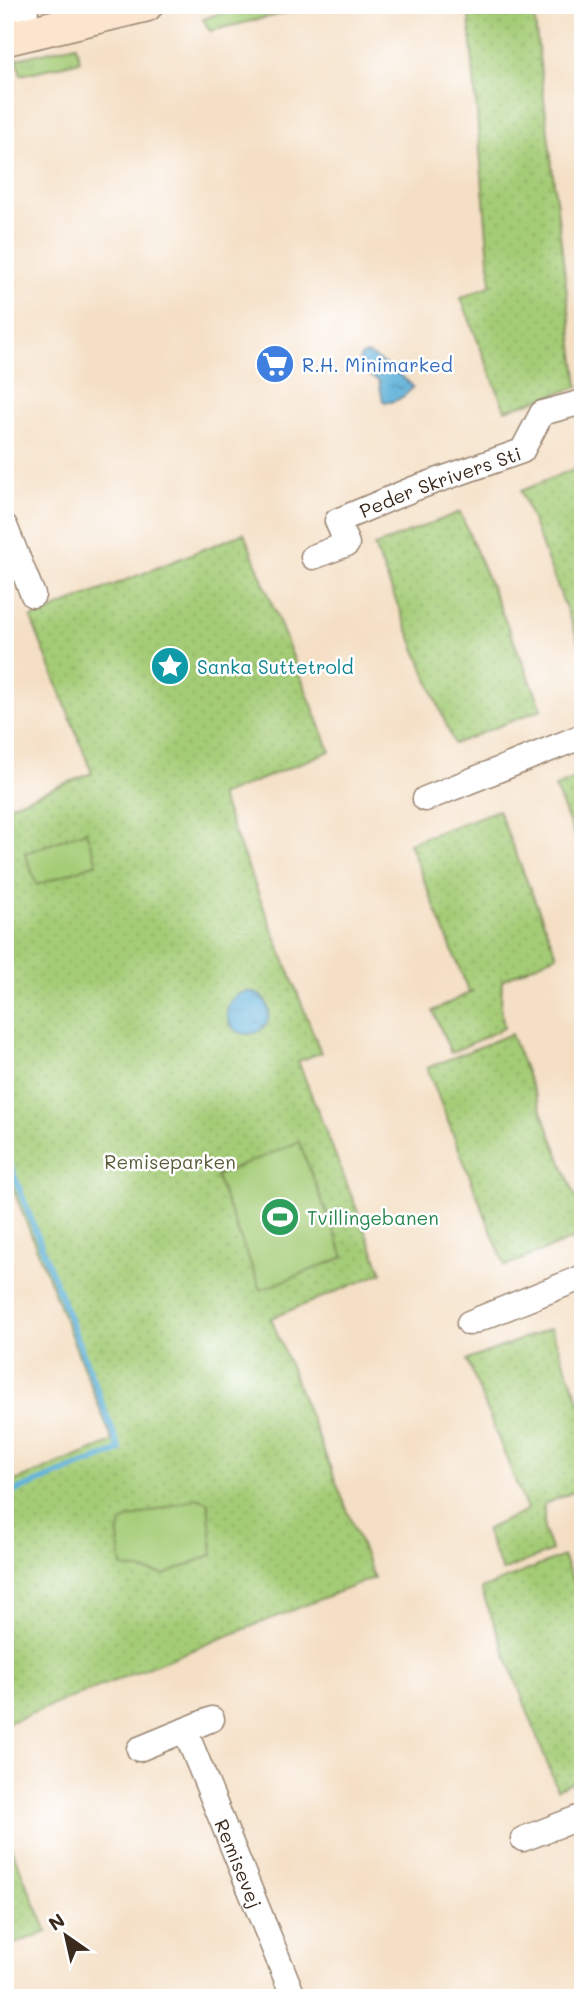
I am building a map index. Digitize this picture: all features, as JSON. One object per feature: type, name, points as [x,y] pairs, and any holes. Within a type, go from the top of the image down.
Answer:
[{"type":"street","points":[[19,26],[146,5]]},
{"type":"street","name":"Peder Skrivers Sti","points":[[313,558],[347,544],[337,521],[413,489],[522,451],[542,413],[583,402]]},
{"type":"street","points":[[5,526],[33,595]]},
{"type":"street","points":[[425,799],[583,736]]},
{"type":"street","points":[[469,1323],[583,1277]]},
{"type":"street","points":[[139,1749],[212,1719]]},
{"type":"street","name":"Remisevej","points":[[185,1730],[293,1998]]},
{"type":"street","points":[[523,1839],[583,1816]]},
{"type":"green space","points":[[244,5],[318,5],[210,31],[203,19]]},
{"type":"green space","points":[[468,5],[533,5],[578,387],[505,410],[461,298],[491,285]]},
{"type":"green space","points":[[76,45],[80,61],[21,75],[17,59]]},
{"type":"green space","points":[[583,465],[583,653],[521,491]]},
{"type":"green space","points":[[460,512],[542,709],[454,744],[374,546]]},
{"type":"green space","name":"Remiseparken","points":[[244,533],[330,751],[220,796],[321,1053],[298,1061],[382,1273],[271,1318],[374,1578],[5,1724],[5,1485],[113,1442],[5,1168],[5,807],[92,773],[31,618]]},
{"type":"green space","points":[[583,776],[583,856],[555,787]]},
{"type":"green space","points":[[498,810],[557,955],[502,980],[501,1008],[504,1028],[451,1053],[433,1011],[473,991],[469,992],[409,843]]},
{"type":"green space","points":[[86,831],[97,863],[37,885],[25,853]]},
{"type":"green space","points":[[511,1034],[583,1216],[583,1235],[505,1266],[427,1068]]},
{"type":"green space","name":"Tvillingebanen","points":[[299,1142],[344,1257],[261,1290],[216,1176]]},
{"type":"green space","points":[[551,1328],[583,1411],[583,1488],[544,1504],[544,1531],[552,1551],[502,1571],[485,1530],[527,1510],[467,1360]]},
{"type":"green space","points":[[197,1498],[208,1502],[213,1554],[165,1575],[122,1567],[118,1536],[121,1524],[127,1519]]},
{"type":"green space","points":[[563,1556],[583,1605],[583,1778],[557,1789],[481,1589]]},
{"type":"green space","points":[[8,1840],[47,1932],[14,1944],[5,1923],[5,1842]]},
{"type":"water","points":[[367,354],[413,387],[396,400],[383,401],[379,381],[360,370],[359,360]]},
{"type":"water","points":[[248,992],[263,998],[269,1013],[263,1028],[248,1034],[233,1028],[227,1013],[233,998]]},
{"type":"waterway","points":[[5,1152],[120,1450],[5,1495]]},
{"type":"place","name":"R.H. Minimarked","points":[[275,364]]},
{"type":"place","name":"Sanka Suttetrold","points":[[170,666]]},
{"type":"place","name":"Tvillingebanen","points":[[280,1217]]}]
